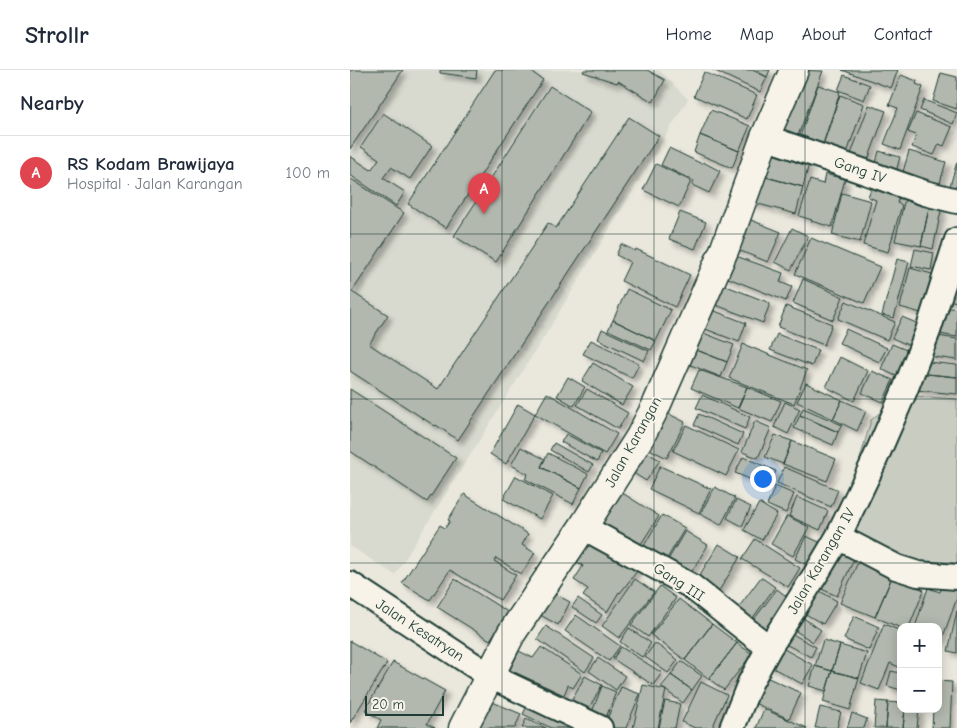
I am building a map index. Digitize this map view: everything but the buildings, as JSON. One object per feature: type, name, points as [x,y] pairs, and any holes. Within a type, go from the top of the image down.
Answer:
[{"type":"street","name":"Jalan Karangan","points":[[463,728],[512,634],[584,527],[640,437],[656,406],[725,248],[764,137],[794,70]]},
{"type":"street","name":"Gang IV","points":[[764,137],[925,193],[957,201]]},
{"type":"street","name":"Jalan Karangan IV","points":[[737,726],[750,683],[769,648],[838,537],[872,466],[928,332],[957,240]]},
{"type":"street","name":"Gang III","points":[[584,527],[691,586],[769,648]]},
{"type":"street","points":[[838,537],[896,568],[918,574],[957,577]]},
{"type":"street","name":"Jalan Kesatryan","points":[[353,593],[490,676]]},
{"type":"street","points":[[490,676],[600,728]]},
{"type":"shaded area","points":[[350,70],[659,70],[688,99],[549,329],[395,575],[350,546]]},
{"type":"shaded area","points":[[901,395],[957,399],[957,566],[905,569],[841,526],[871,420]]},
{"type":"place","name":"RS Kodam Brawijaya","points":[[484,214]]}]
